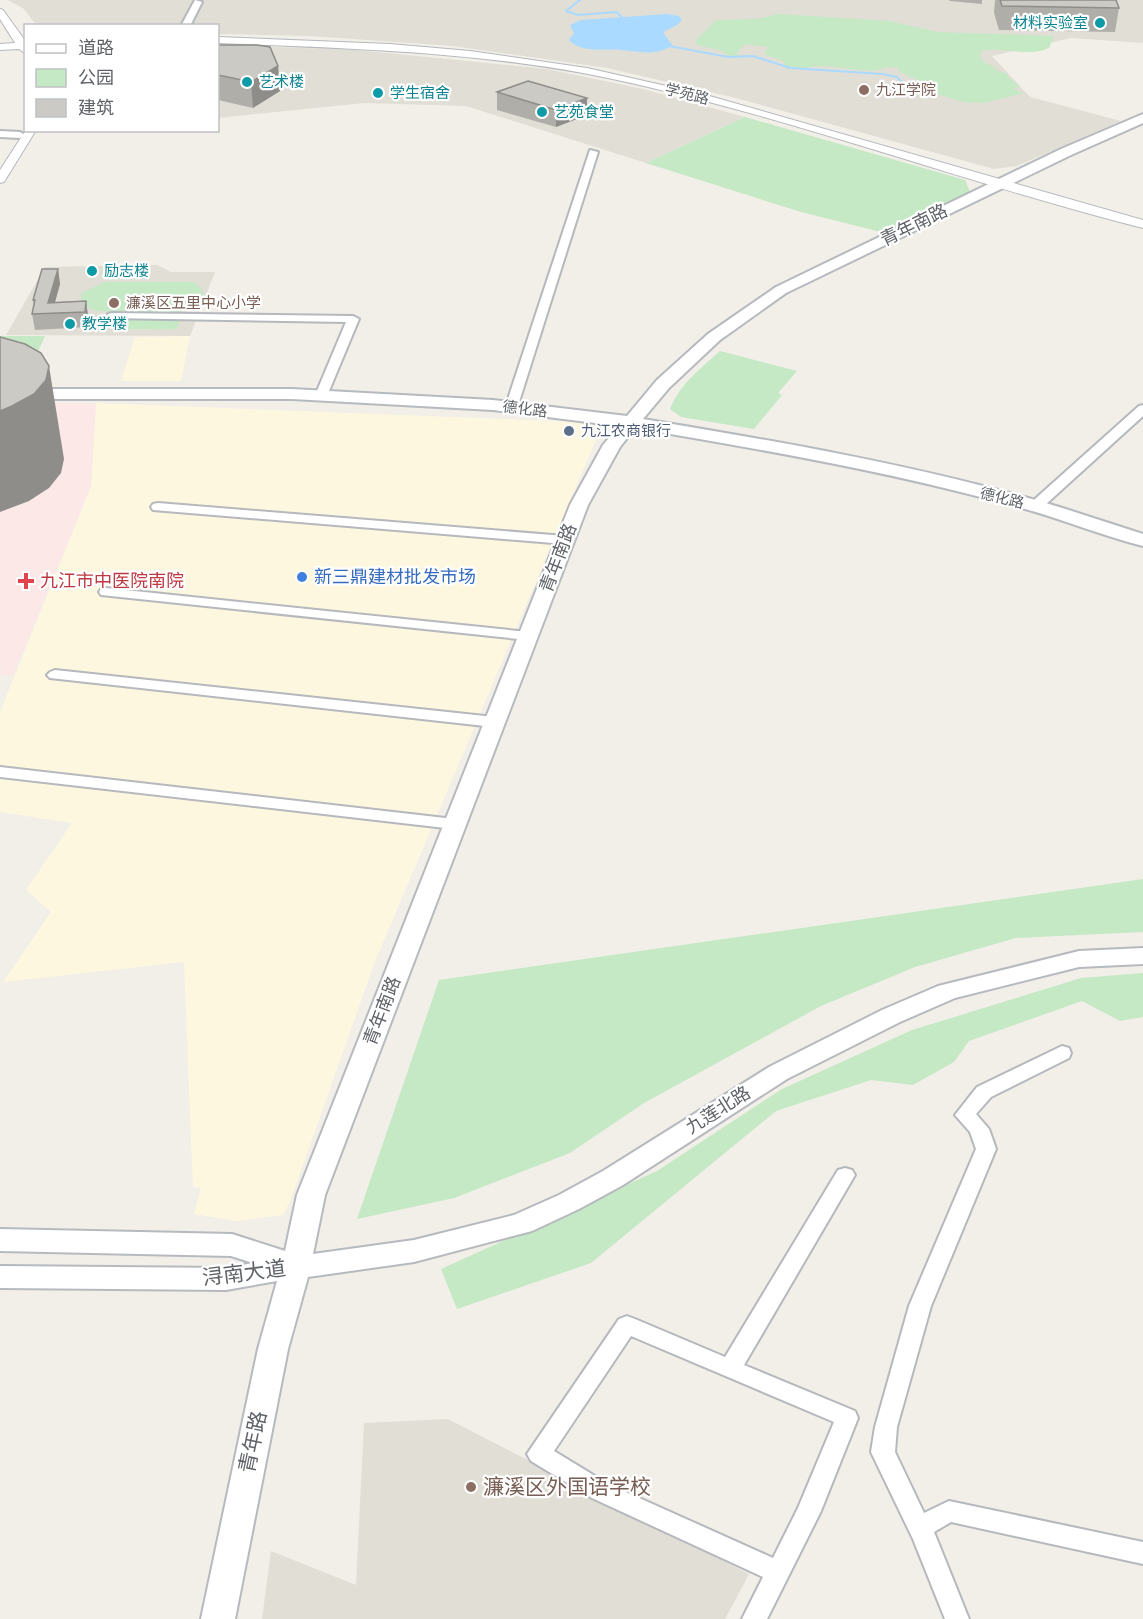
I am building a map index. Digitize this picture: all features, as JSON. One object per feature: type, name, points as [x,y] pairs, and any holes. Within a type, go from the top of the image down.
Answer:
[{"type":"main road","name":"青年南路","points":[[296,1267],[311,1195],[579,505],[612,445],[663,384],[714,337],[781,290],[1143,118]]},
{"type":"main road","name":"德化路","points":[[0,389],[324,391],[513,402],[751,437],[915,470],[1040,502],[1143,534]]},
{"type":"main road","name":"德化路","points":[[0,394],[292,394],[493,405],[632,420],[903,473],[1032,505],[1143,540]]},
{"type":"main road","name":"九莲北路","points":[[296,1267],[414,1251],[522,1223],[613,1178],[778,1073],[900,1012],[947,992],[1078,959],[1143,956]]},
{"type":"main road","name":"浔南大道","points":[[0,1240],[232,1245],[296,1267]]},
{"type":"main road","name":"浔南大道","points":[[0,1277],[226,1279],[296,1267]]},
{"type":"main road","name":"青年路","points":[[218,1619],[271,1360],[296,1267]]},
{"type":"street","points":[[186,24],[198,2]]},
{"type":"street","points":[[0,5],[10,11],[24,29]]},
{"type":"street","points":[[0,12],[24,47]]},
{"type":"street","name":"学苑路","points":[[219,39],[390,47],[470,54],[587,71],[702,97],[1143,218]]},
{"type":"street","points":[[0,49],[24,48]]},
{"type":"street","points":[[0,134],[24,130]]},
{"type":"street","points":[[0,167],[25,132]]},
{"type":"street","points":[[0,179],[25,132]]},
{"type":"street","points":[[513,402],[593,152]]},
{"type":"street","name":"学苑路","points":[[1006,182],[1143,224]]},
{"type":"street","points":[[112,316],[353,319],[324,391]]},
{"type":"street","points":[[1040,502],[1143,409]]},
{"type":"street","points":[[158,507],[565,540]]},
{"type":"street","points":[[106,592],[528,636]]},
{"type":"street","points":[[55,675],[494,723]]},
{"type":"street","points":[[0,772],[454,824]]},
{"type":"street","points":[[957,1619],[920,1528],[883,1452],[886,1427],[920,1306],[986,1149],[979,1129],[965,1115],[984,1092],[1062,1053]]},
{"type":"street","points":[[731,1367],[845,1175]]},
{"type":"street","points":[[754,1619],[778,1572],[809,1511],[847,1418],[731,1367],[627,1325],[539,1454],[600,1491],[778,1572]]},
{"type":"street","points":[[920,1528],[949,1511],[1143,1552]]},
{"type":"shaded area","name":"九江学院","points":[[8,0],[1143,0],[1143,43],[1071,38],[992,56],[1030,97],[1121,121],[1017,166],[994,169],[732,97],[607,68],[453,46],[310,36],[219,34],[219,24],[35,24],[24,9]]},
{"type":"shaded area","points":[[219,45],[357,50],[547,69],[643,89],[745,117],[646,163],[466,106],[364,103],[219,118]]},
{"type":"shaded area","name":"濂溪区五里中心小学","points":[[157,265],[171,272],[215,272],[190,336],[6,335],[45,267]]},
{"type":"shaded area","points":[[190,336],[181,381],[121,381],[135,337]]},
{"type":"shaded area","name":"九江市中医院南院","points":[[0,403],[96,403],[91,486],[13,675],[0,675]]},
{"type":"shaded area","points":[[96,403],[603,423],[374,964],[291,1199],[283,1215],[237,1221],[194,1214],[201,1188],[193,1187],[184,962],[3,982],[51,912],[26,890],[72,823],[0,812],[0,712],[91,486]]},
{"type":"shaded area","name":"濂溪区外国语学校","points":[[448,1419],[749,1574],[725,1619],[262,1619],[271,1551],[356,1585],[364,1423]]},
{"type":"green space","points":[[778,14],[889,21],[938,32],[1054,36],[1049,48],[1041,51],[981,51],[980,57],[985,63],[1008,74],[1008,77],[1019,86],[1013,89],[1024,93],[984,103],[964,102],[937,94],[928,85],[898,71],[900,68],[864,70],[820,66],[791,69],[787,68],[783,61],[764,54],[768,47],[746,44],[738,51],[738,56],[726,56],[727,54],[719,50],[697,45],[695,41],[716,20],[757,19]]},
{"type":"green space","points":[[745,117],[965,180],[970,192],[881,232],[801,212],[646,163]]},
{"type":"green space","points":[[105,282],[193,282],[201,288],[204,296],[179,313],[96,311],[85,306],[81,301],[81,293]]},
{"type":"green space","points":[[122,320],[180,320],[177,329],[118,329]]},
{"type":"green space","points":[[0,336],[45,336],[25,382],[0,382]]},
{"type":"green space","points":[[720,351],[797,371],[778,393],[782,395],[754,429],[681,417],[670,409],[685,384]]},
{"type":"green space","points":[[1143,879],[1143,932],[1016,938],[915,967],[821,1006],[644,1103],[570,1153],[454,1198],[357,1219],[439,980]]},
{"type":"green space","points":[[1143,973],[1143,1017],[1120,1021],[1082,1001],[969,1041],[954,1062],[913,1085],[871,1080],[776,1111],[591,1263],[457,1309],[441,1269],[657,1171],[782,1089],[912,1030],[1081,978]]},
{"type":"water","points":[[667,14],[679,16],[682,20],[663,32],[672,45],[660,51],[593,50],[580,47],[569,40],[574,33],[570,25],[581,20]]},
{"type":"building","points":[[1000,0],[1116,0],[1119,8],[1002,6]]},
{"type":"building","points":[[219,45],[270,47],[278,66],[251,82],[219,75]]},
{"type":"building","points":[[528,81],[587,98],[556,110],[497,92]]},
{"type":"building","points":[[42,269],[58,269],[48,303],[86,301],[85,312],[32,314],[35,300],[33,300]]},
{"type":"building","points":[[0,337],[25,344],[41,353],[49,366],[46,380],[34,394],[0,411]]},
{"type":"waterway","points":[[580,0],[566,11],[578,15],[616,12],[623,18]]},
{"type":"waterway","points":[[669,46],[728,57],[753,56],[790,68],[883,74],[897,77],[903,83]]},
{"type":"place","name":"材料实验室","points":[[1100,23]]},
{"type":"place","name":"艺术楼","points":[[247,82]]},
{"type":"place","name":"九江学院","points":[[864,90]]},
{"type":"place","name":"学生宿舍","points":[[378,93]]},
{"type":"place","name":"艺苑食堂","points":[[542,112]]},
{"type":"place","name":"励志楼","points":[[92,271]]},
{"type":"place","name":"濂溪区五里中心小学","points":[[114,303]]},
{"type":"place","name":"教学楼","points":[[70,324]]},
{"type":"place","name":"九江农商银行","points":[[569,431]]},
{"type":"place","name":"新三鼎建材批发市场","points":[[302,577]]},
{"type":"place","name":"九江市中医院南院","points":[[26,581]]},
{"type":"place","name":"濂溪区外国语学校","points":[[471,1487]]}]
